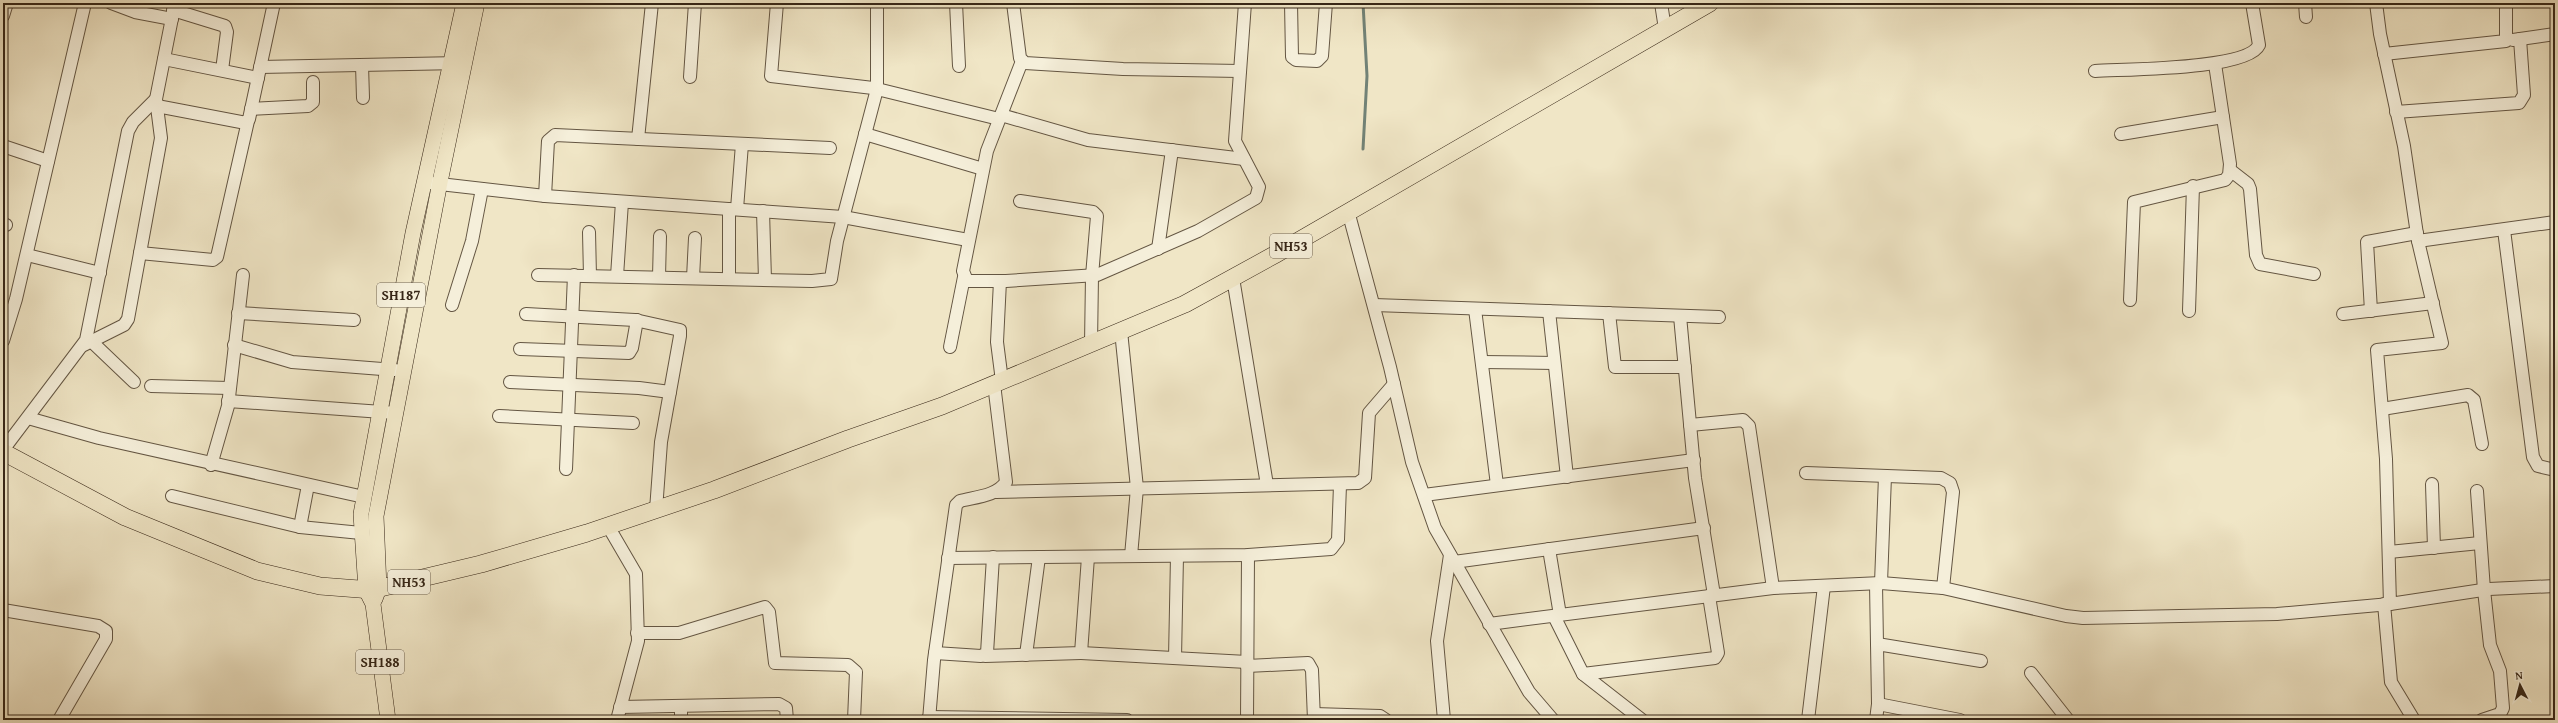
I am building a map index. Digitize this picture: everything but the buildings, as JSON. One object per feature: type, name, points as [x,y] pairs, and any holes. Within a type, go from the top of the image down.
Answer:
[{"type":"highway","name":"NH53","points":[[3,451],[125,517],[258,571],[320,586],[373,594],[482,564],[656,510],[942,406],[1185,304],[1233,278],[1710,3]]},
{"type":"main road","name":"SH187","points":[[373,594],[375,522],[440,184],[458,63],[464,3]]},
{"type":"main road","name":"SH187","points":[[373,594],[361,533],[364,497],[424,182],[477,3]]},
{"type":"main road","points":[[373,449],[388,453]]},
{"type":"main road","name":"SH188","points":[[373,594],[388,720]]},
{"type":"street","points":[[3,16],[7,3]]},
{"type":"street","points":[[3,341],[16,299],[27,254],[84,3]]},
{"type":"street","points":[[111,3],[135,12],[173,11],[225,26],[227,32],[222,70]]},
{"type":"street","points":[[140,253],[213,260],[217,258],[252,109],[274,3]]},
{"type":"street","points":[[638,139],[652,3]]},
{"type":"street","points":[[690,76],[695,3]]},
{"type":"street","points":[[777,3],[771,76],[875,88],[1000,117],[1088,140],[1244,159]]},
{"type":"street","points":[[538,275],[812,281],[827,280],[832,277],[834,216],[865,134],[875,88],[877,3]]},
{"type":"street","points":[[956,3],[960,66]]},
{"type":"street","points":[[950,347],[964,277],[968,240],[989,145],[1022,61],[1013,3]]},
{"type":"street","points":[[964,277],[967,281],[1000,281],[1092,276],[1198,231],[1256,198],[1260,190],[1235,141],[1245,3]]},
{"type":"street","points":[[1292,3],[1292,57],[1296,60],[1317,61],[1322,56],[1326,3]]},
{"type":"street","points":[[1662,3],[1665,29]]},
{"type":"street","points":[[2095,71],[2215,64],[2256,51],[2259,38],[2252,3]]},
{"type":"street","points":[[2305,3],[2306,17]]},
{"type":"street","points":[[2376,3],[2418,237],[2442,343],[2377,350],[2382,409],[2389,552],[2387,604],[2391,682],[2414,720]]},
{"type":"street","points":[[2506,3],[2506,41]]},
{"type":"street","points":[[3,451],[88,343],[126,322],[161,138],[157,103],[173,11]]},
{"type":"street","points":[[2384,54],[2506,41],[2555,34]]},
{"type":"street","points":[[2396,112],[2519,103],[2524,96],[2520,39]]},
{"type":"street","points":[[164,59],[222,70],[259,72],[362,65],[458,63]]},
{"type":"street","points":[[1022,61],[1123,69],[1240,71]]},
{"type":"street","points":[[2130,300],[2134,202],[2193,186],[2225,180],[2230,170],[2215,64]]},
{"type":"street","points":[[362,65],[363,98]]},
{"type":"street","points":[[252,109],[308,106],[312,102],[313,82]]},
{"type":"street","points":[[157,103],[244,123],[248,121]]},
{"type":"street","points":[[88,343],[128,131],[133,122],[157,103]]},
{"type":"street","points":[[2121,134],[2223,117]]},
{"type":"street","points":[[865,134],[983,169]]},
{"type":"street","points":[[545,196],[548,141],[552,135],[830,148]]},
{"type":"street","points":[[729,279],[733,209],[742,144]]},
{"type":"street","points":[[3,146],[48,161]]},
{"type":"street","points":[[1158,249],[1172,150]]},
{"type":"street","points":[[2230,170],[2248,184],[2250,189],[2256,255],[2260,264],[2314,274]]},
{"type":"street","points":[[424,182],[545,196],[834,216],[968,240]]},
{"type":"street","points":[[2189,311],[2193,186]]},
{"type":"street","points":[[452,305],[472,241],[482,189]]},
{"type":"street","points":[[1020,201],[1096,214],[1098,219],[1092,276],[1091,344]]},
{"type":"street","points":[[617,276],[622,202]]},
{"type":"street","points":[[763,211],[765,280]]},
{"type":"street","points":[[1348,211],[1374,305],[1412,462],[1435,528],[1529,692],[1552,720]]},
{"type":"street","points":[[2371,311],[2367,242],[2504,230],[2555,222]]},
{"type":"street","points":[[2504,230],[2533,457],[2538,466],[2555,470]]},
{"type":"street","points":[[589,232],[590,276]]},
{"type":"street","points":[[659,277],[660,236]]},
{"type":"street","points":[[693,278],[695,238]]},
{"type":"street","points":[[27,254],[100,273]]},
{"type":"street","points":[[211,465],[229,394],[238,313],[244,275]]},
{"type":"street","points":[[566,469],[574,275]]},
{"type":"street","points":[[1233,278],[1267,485]]},
{"type":"street","points":[[996,492],[1002,488],[1006,482],[1007,473],[998,383],[997,342],[1000,281]]},
{"type":"street","points":[[2343,314],[2433,303]]},
{"type":"street","points":[[1374,305],[1719,317]]},
{"type":"street","points":[[1475,309],[1498,486]]},
{"type":"street","points":[[1549,311],[1567,476]]},
{"type":"street","points":[[238,313],[354,320]]},
{"type":"street","points":[[1609,313],[1612,364],[1615,367],[1685,367]]},
{"type":"street","points":[[526,314],[637,320],[680,330],[661,447],[656,510]]},
{"type":"street","points":[[1583,674],[1715,658],[1718,653],[1704,528],[1690,425],[1680,316]]},
{"type":"street","points":[[520,349],[629,353],[632,348],[637,320]]},
{"type":"street","points":[[1121,331],[1136,488],[1131,556]]},
{"type":"street","points":[[88,343],[134,382]]},
{"type":"street","points":[[234,345],[292,362],[388,368],[404,372]]},
{"type":"street","points":[[1482,362],[1554,363]]},
{"type":"street","points":[[510,382],[642,388],[670,392]]},
{"type":"street","points":[[1127,720],[929,718],[935,653],[956,504],[960,500],[996,492],[1267,485],[1340,485],[1358,483],[1365,478],[1369,413],[1394,384]]},
{"type":"street","points":[[151,386],[396,413]]},
{"type":"street","points":[[2382,409],[2468,395],[2474,400],[2482,444]]},
{"type":"street","points":[[499,416],[633,423]]},
{"type":"street","points":[[28,418],[99,438],[211,465],[364,497]]},
{"type":"street","points":[[1690,425],[1743,420],[1750,426],[1773,588]]},
{"type":"street","points":[[1424,495],[1694,460]]},
{"type":"street","points":[[1806,473],[1941,478],[1952,486],[1943,588]]},
{"type":"street","points":[[1876,720],[1878,704],[1878,583],[1885,476]]},
{"type":"street","points":[[2432,484],[2434,548]]},
{"type":"street","points":[[948,558],[1248,555],[1334,547],[1338,540],[1340,485]]},
{"type":"street","points":[[300,527],[308,486]]},
{"type":"street","points":[[2477,491],[2484,590],[2491,650],[2500,671],[2503,708],[2500,714],[2482,720]]},
{"type":"street","points":[[172,496],[300,527],[361,533]]},
{"type":"street","points":[[608,526],[636,574],[638,641],[617,720]]},
{"type":"street","points":[[1452,558],[1549,549],[1704,528]]},
{"type":"street","points":[[2389,552],[2480,543]]},
{"type":"street","points":[[1549,549],[1557,615],[1583,674],[1642,720]]},
{"type":"street","points":[[1246,720],[1248,555]]},
{"type":"street","points":[[1175,658],[1177,556]]},
{"type":"street","points":[[985,656],[993,557]]},
{"type":"street","points":[[1026,655],[1039,557]]},
{"type":"street","points":[[1081,653],[1088,557]]},
{"type":"street","points":[[1444,720],[1437,641],[1452,558]]},
{"type":"street","points":[[1489,624],[1773,588],[1878,583],[1943,588],[2066,616],[2083,618],[2271,614],[2387,604],[2484,590],[2555,586]]},
{"type":"street","points":[[1808,720],[1824,586]]},
{"type":"street","points":[[637,634],[679,633],[764,607],[769,612],[775,663],[848,665],[854,669],[856,672],[854,720]]},
{"type":"street","points":[[3,610],[98,626],[106,631],[106,639],[59,720]]},
{"type":"street","points":[[1877,644],[1980,660]]},
{"type":"street","points":[[935,653],[985,656],[1081,653],[1175,658],[1247,664],[1308,662],[1312,670],[1314,717],[1380,716],[1386,720]]},
{"type":"street","points":[[2031,673],[2068,720]]},
{"type":"street","points":[[620,707],[779,704],[786,708],[787,720]]},
{"type":"street","points":[[1878,704],[1960,720]]},
{"type":"street","points":[[681,706],[681,720]]},
{"type":"waterway","points":[[1363,3],[1367,76],[1363,149]]}]
